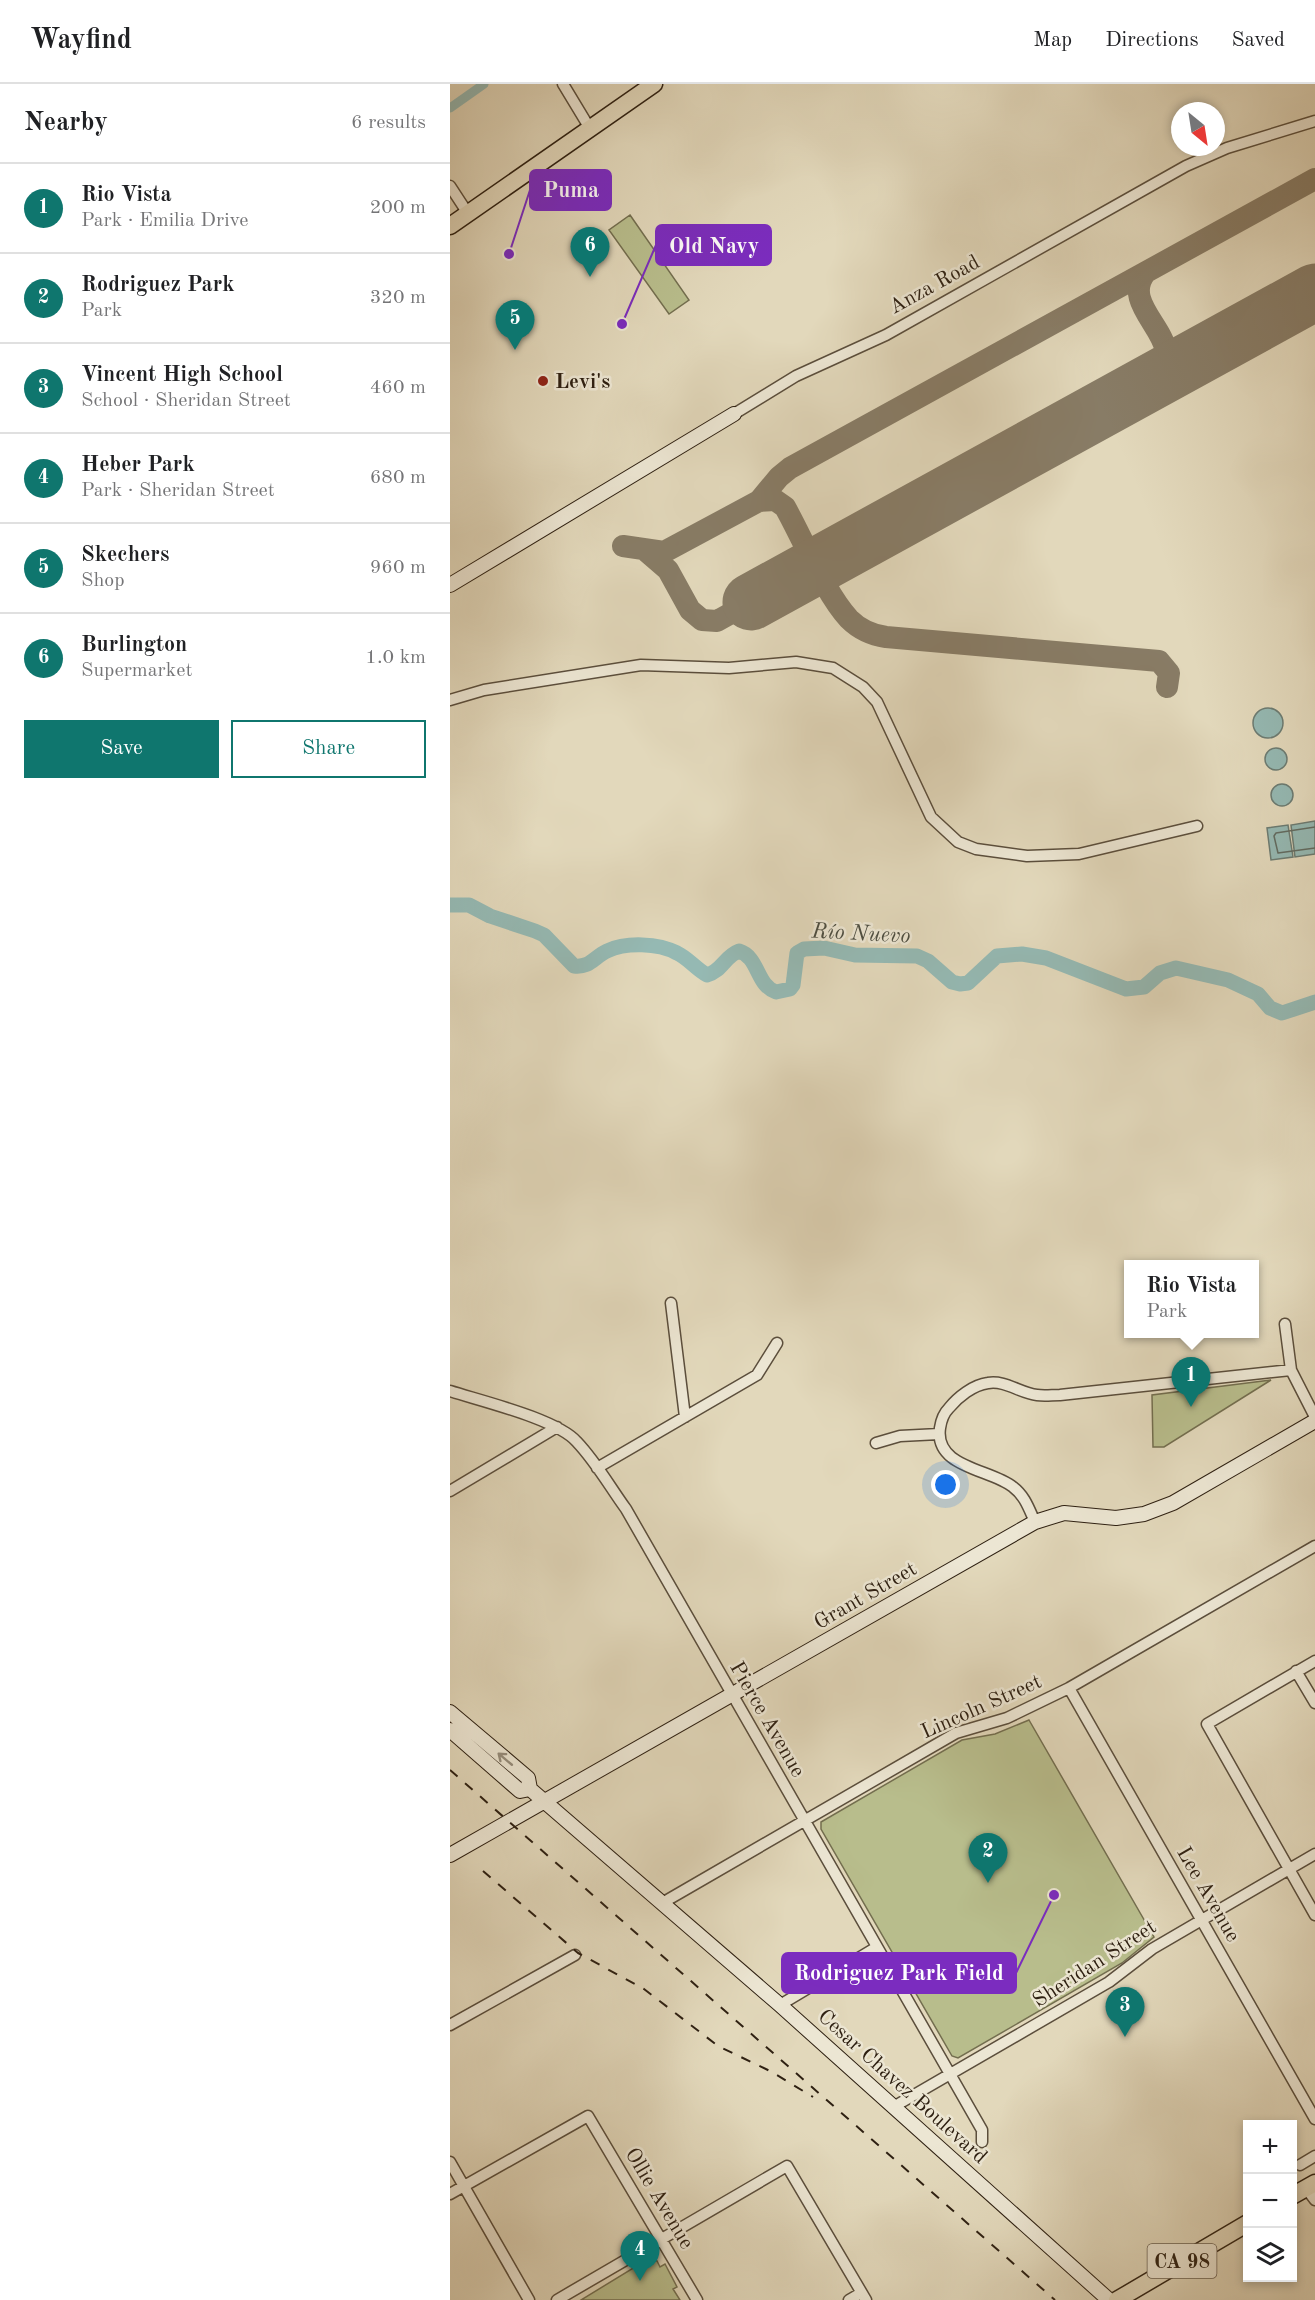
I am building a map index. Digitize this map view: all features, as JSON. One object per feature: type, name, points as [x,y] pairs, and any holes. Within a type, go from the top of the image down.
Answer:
[{"type":"main road","points":[[450,219],[639,84]]},
{"type":"main road","points":[[450,226],[654,84]]},
{"type":"main road","name":"CA 98","points":[[1117,2300],[1243,2226]]},
{"type":"street","points":[[563,84],[586,122]]},
{"type":"street","name":"Anza Road","points":[[450,585],[796,376],[886,335],[1186,166],[1227,148],[1315,121]]},
{"type":"street","points":[[450,186],[465,209]]},
{"type":"street","points":[[450,700],[484,690],[641,665],[729,668],[796,662],[816,663],[848,676],[863,687],[877,702],[931,817],[958,842],[976,849],[1027,856],[1079,854],[1197,826]]},
{"type":"street","points":[[671,1303],[685,1417]]},
{"type":"street","points":[[1285,1324],[1291,1370],[1315,1419]]},
{"type":"street","points":[[597,1468],[757,1375],[777,1343]]},
{"type":"street","points":[[1035,1522],[1024,1498],[1014,1488],[949,1455],[940,1443],[939,1434],[946,1411],[957,1399],[987,1383],[1000,1383],[1036,1395],[1060,1395],[1291,1370]]},
{"type":"street","name":"Pierce Avenue","points":[[450,1391],[557,1427],[578,1442],[597,1468],[626,1509],[805,1820],[982,2130],[982,2142]]},
{"type":"street","name":"Grant Street","points":[[450,1855],[1035,1522],[1064,1513],[1116,1518],[1144,1514],[1173,1503],[1315,1419]]},
{"type":"street","points":[[450,1491],[557,1427]]},
{"type":"street","points":[[876,1443],[900,1436],[939,1434]]},
{"type":"street","name":"Lincoln Street","points":[[664,1902],[956,1733],[1007,1718],[1069,1688],[1315,1546]]},
{"type":"street","points":[[1315,1660],[1207,1724],[1315,1915]]},
{"type":"street","points":[[1296,1671],[1315,1703]]},
{"type":"street","name":"Lee Avenue","points":[[1069,1688],[1315,2119]]},
{"type":"street","points":[[450,1701],[470,1719],[475,1733]]},
{"type":"street","name":"Cesar Chavez Boulevard","points":[[450,1712],[528,1778],[530,1789],[780,2004],[1109,2300]]},
{"type":"street","name":"Cesar Chavez Boulevard","points":[[450,1730],[520,1791],[530,1789]]},
{"type":"street","name":"Sheridan Street","points":[[895,2106],[1109,1982],[1152,1949],[1315,1854]]},
{"type":"street","points":[[780,2004],[877,1947]]},
{"type":"street","points":[[450,2025],[575,1954]]},
{"type":"street","name":"Ollie Avenue","points":[[464,2186],[588,2116],[697,2300]]},
{"type":"street","points":[[1300,2165],[1315,2156]]},
{"type":"street","points":[[450,2162],[529,2300]]},
{"type":"street","points":[[557,2300],[787,2166],[864,2296],[849,2300]]},
{"type":"street","points":[[450,2194],[464,2186]]},
{"type":"green space","points":[[630,215],[689,300],[669,314],[609,230]]},
{"type":"green space","points":[[1271,1380],[1164,1447],[1153,1447],[1152,1395]]},
{"type":"green space","points":[[1029,1720],[1154,1937],[1122,1963],[958,2058],[952,2056],[821,1829],[821,1822],[962,1740],[995,1734]]},
{"type":"green space","points":[[648,2259],[657,2261],[660,2267],[665,2264],[677,2287],[673,2289],[680,2300],[581,2300]]},
{"type":"water","points":[[1268,708],[1278,713],[1283,723],[1278,733],[1268,738],[1258,733],[1253,723],[1258,713]]},
{"type":"water","points":[[1276,748],[1284,751],[1287,759],[1284,767],[1276,770],[1268,767],[1265,759],[1268,751]]},
{"type":"water","points":[[1282,784],[1290,787],[1293,795],[1290,803],[1282,806],[1274,803],[1271,795],[1274,787]]},
{"type":"water","points":[[1315,821],[1315,854],[1295,857],[1291,825]]},
{"type":"water","points":[[1288,825],[1293,857],[1271,860],[1267,828]]},
{"type":"waterway","points":[[450,108],[484,84]]},
{"type":"waterway","name":"Río Nuevo","points":[[450,905],[469,905],[490,916],[544,935],[574,966],[588,964],[603,953],[615,948],[642,945],[661,947],[677,953],[707,975],[739,951],[746,954],[765,983],[776,992],[790,989],[793,985],[797,953],[804,949],[824,948],[855,955],[917,956],[928,961],[952,982],[960,984],[968,983],[997,956],[1022,954],[1046,958],[1126,989],[1144,987],[1160,973],[1176,968],[1228,980],[1258,994],[1270,1008],[1282,1013],[1315,1002]]},
{"type":"taxiway","points":[[759,501],[779,477],[790,468],[1315,179]]},
{"type":"taxiway","points":[[1143,387],[1159,374],[1166,351],[1158,331],[1141,302],[1140,282],[1146,272]]},
{"type":"taxiway","points":[[1165,346],[1184,355],[1203,352],[1217,346]]},
{"type":"taxiway","points":[[623,546],[664,552],[759,501],[775,500],[785,507],[823,581],[840,608],[853,623],[866,631],[886,637],[1159,661],[1169,673],[1167,687]]},
{"type":"taxiway","points":[[646,551],[668,570],[690,610],[702,620],[717,621],[751,602]]},
{"type":"runway","points":[[751,602],[1315,292]]},
{"type":"railway","points":[[450,1770],[1055,2300]]},
{"type":"railway","points":[[483,1871],[578,1953],[644,1989],[718,2046],[772,2072],[813,2097]]},
{"type":"place","name":"Puma","points":[[509,254]]},
{"type":"place","name":"Burlington","points":[[590,277]]},
{"type":"place","name":"Old Navy","points":[[622,324]]},
{"type":"place","name":"Skechers","points":[[515,350]]},
{"type":"place","name":"Levi's","points":[[543,381]]},
{"type":"place","name":"Rio Vista","points":[[1191,1407]]},
{"type":"place","name":"Rodriguez Park","points":[[988,1883]]},
{"type":"place","name":"Rodriguez Park Field","points":[[1054,1895]]},
{"type":"place","name":"Vincent High School","points":[[1125,2037]]},
{"type":"place","name":"Heber Park","points":[[640,2281]]}]
